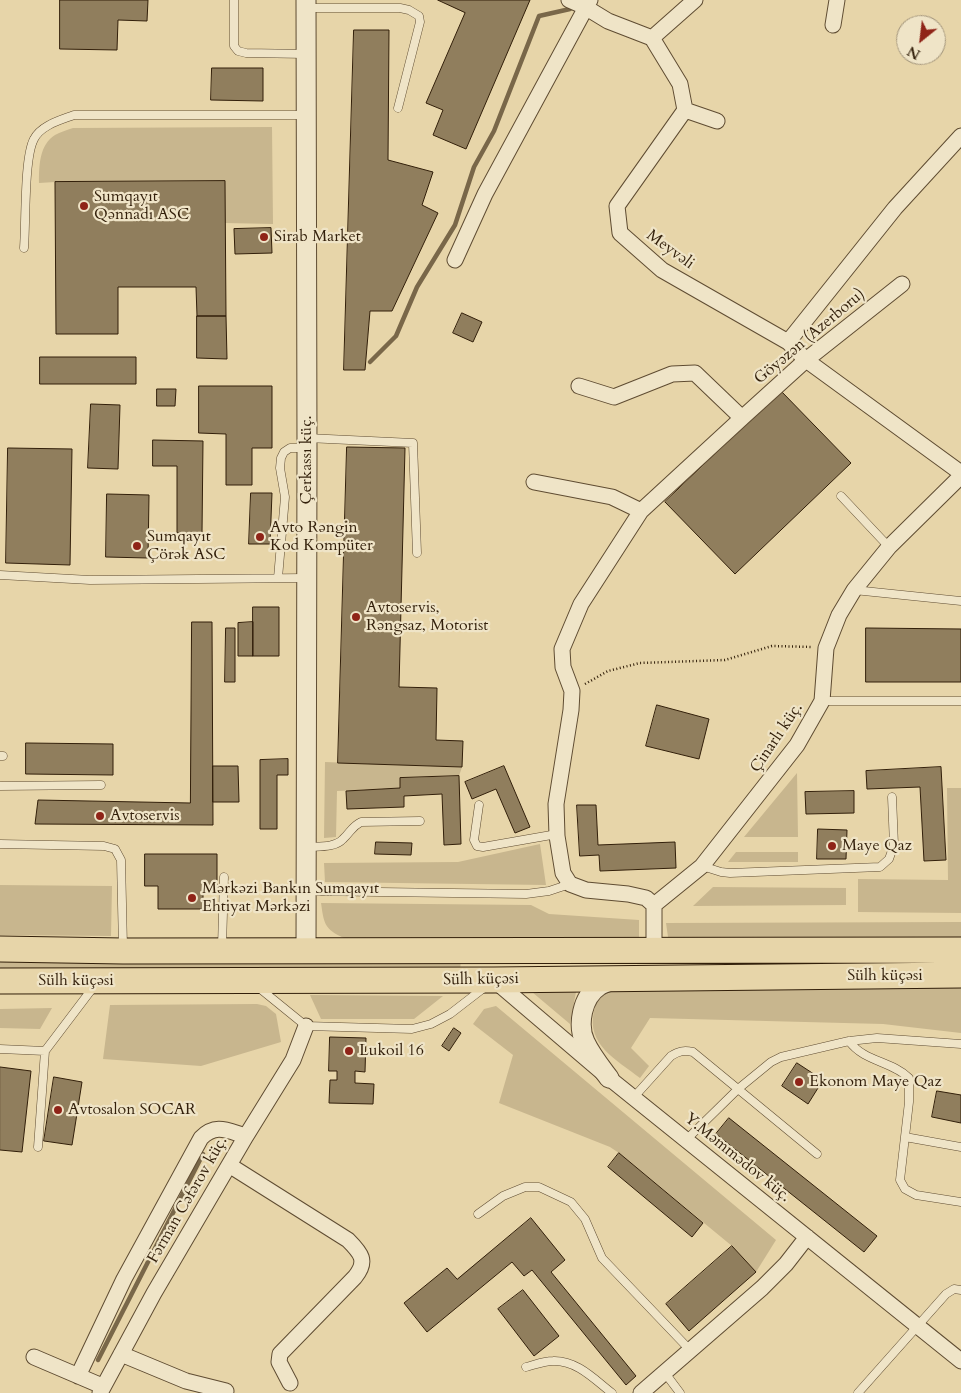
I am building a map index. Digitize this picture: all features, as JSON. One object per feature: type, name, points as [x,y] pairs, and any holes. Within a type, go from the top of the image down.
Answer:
[{"type":"highway","name":"Sülh küçəsi","points":[[0,949],[123,951],[961,950]]},
{"type":"highway","name":"Sülh küçəsi","points":[[0,981],[494,980],[620,977],[961,975]]},
{"type":"street","points":[[569,0],[587,4],[608,20],[652,38],[680,84],[685,110],[717,121]]},
{"type":"street","points":[[652,38],[695,0]]},
{"type":"street","points":[[833,25],[837,0]]},
{"type":"street","name":"Çerkassı küç.","points":[[306,4],[306,951]]},
{"type":"street","points":[[454,260],[485,194],[587,4]]},
{"type":"street","name":"Meyvəli","points":[[685,110],[617,206],[620,233],[662,270],[788,342],[806,360],[961,474]]},
{"type":"street","points":[[788,342],[895,208],[961,136]]},
{"type":"street","name":"Göyəzən (Azerboru)","points":[[572,691],[563,667],[562,649],[581,604],[641,511],[806,360],[902,284]]},
{"type":"street","points":[[579,386],[614,396],[672,374],[695,373],[742,418]]},
{"type":"street","name":"Çinarlı küç.","points":[[654,905],[702,866],[797,745],[822,701],[826,648],[839,614],[854,590],[888,547],[961,474]]},
{"type":"street","points":[[534,482],[612,498],[641,511]]},
{"type":"street","points":[[572,691],[571,710],[556,804],[557,834],[563,873],[570,884],[586,890],[628,894],[646,898],[654,905],[654,950]]},
{"type":"street","points":[[463,951],[494,980]]},
{"type":"street","points":[[609,1078],[590,1053],[584,1040],[581,1027],[582,1013],[591,993],[599,986],[620,977]]},
{"type":"street","name":"Y.Məmmədov küç.","points":[[494,980],[609,1078],[961,1361]]},
{"type":"street","name":"Fərman Cəfərov küç.","points":[[101,1390],[159,1284],[293,1060],[306,1026]]},
{"type":"street","points":[[78,1376],[124,1280],[201,1138],[208,1131],[217,1128],[246,1136]]},
{"type":"street","points":[[229,1165],[348,1240],[358,1249],[363,1260],[362,1268],[355,1277],[280,1354],[278,1362],[290,1382]]},
{"type":"street","points":[[645,1392],[664,1373],[772,1279],[807,1237]]},
{"type":"street","points":[[121,1354],[186,1381],[226,1391]]},
{"type":"street","points":[[34,1357],[78,1376],[101,1390]]},
{"type":"lane","points":[[234,0],[234,46],[238,51],[246,53],[306,54]]},
{"type":"lane","points":[[306,4],[400,8],[409,10],[419,16],[420,22],[398,108]]},
{"type":"lane","points":[[24,248],[29,158],[34,138],[43,129],[56,121],[74,115],[306,115]]},
{"type":"lane","points":[[278,578],[285,497],[280,458],[290,448],[307,443],[413,443],[418,553]]},
{"type":"lane","points":[[841,496],[888,547]]},
{"type":"lane","points":[[0,575],[90,580],[307,578]]},
{"type":"lane","points":[[854,590],[961,601]]},
{"type":"lane","points":[[822,701],[961,701]]},
{"type":"lane","points":[[0,786],[101,785]]},
{"type":"lane","points":[[702,866],[730,873],[880,867],[889,859],[894,845],[892,797]]},
{"type":"lane","points":[[479,806],[474,840],[477,846],[483,847],[557,834]]},
{"type":"lane","points":[[306,847],[339,843],[353,826],[361,822],[420,821]]},
{"type":"lane","points":[[0,844],[104,846],[115,849],[121,860],[123,951]]},
{"type":"lane","points":[[222,951],[224,878]]},
{"type":"lane","points":[[306,891],[526,894],[549,892],[570,884]]},
{"type":"lane","points":[[251,981],[306,1026],[412,1029],[431,1024],[450,1014],[494,980]]},
{"type":"lane","points":[[38,1147],[46,1051],[99,981]]},
{"type":"lane","points":[[686,1140],[738,1089],[771,1062],[781,1057],[849,1042],[877,1038],[961,1044]]},
{"type":"lane","points":[[849,1042],[854,1049],[904,1072],[909,1078],[910,1093],[900,1180],[905,1189],[916,1195],[961,1202]]},
{"type":"lane","points":[[0,1049],[46,1051]]},
{"type":"lane","points":[[634,1098],[671,1056],[685,1050],[692,1052],[817,1154]]},
{"type":"lane","points":[[905,1136],[961,1147]]},
{"type":"lane","points":[[478,1214],[503,1196],[525,1187],[539,1187],[571,1202],[585,1219],[602,1258],[690,1350]]},
{"type":"lane","points":[[858,1393],[946,1294],[954,1289],[961,1290]]},
{"type":"lane","points":[[526,1367],[553,1361],[565,1362],[580,1367],[612,1393]]},
{"type":"lane","points":[[664,1373],[680,1393]]},
{"type":"path","points":[[572,691],[608,671],[640,663],[725,660],[772,646],[826,648]]},
{"type":"shaded area","points":[[272,127],[273,224],[225,223],[55,182],[39,183],[41,157],[46,144],[55,135],[73,128]]},
{"type":"shaded area","points":[[325,762],[462,767],[459,776],[400,778],[400,788],[337,791],[336,837],[324,838]]},
{"type":"shaded area","points":[[797,773],[798,837],[744,837]]},
{"type":"shaded area","points":[[947,788],[961,788],[961,913],[858,912],[858,879],[948,880]]},
{"type":"shaded area","points":[[540,844],[546,885],[325,882],[324,863],[458,862]]},
{"type":"shaded area","points":[[736,852],[798,852],[798,862],[728,862]]},
{"type":"shaded area","points":[[0,885],[112,886],[111,936],[0,935]]},
{"type":"shaded area","points":[[713,887],[846,888],[846,905],[693,906]]},
{"type":"shaded area","points":[[321,903],[531,905],[549,914],[639,920],[639,937],[344,938],[332,932],[326,925]]},
{"type":"shaded area","points":[[961,922],[961,938],[668,937],[666,923]]},
{"type":"shaded area","points":[[0,961],[461,961],[460,970],[0,970]]},
{"type":"shaded area","points":[[961,987],[961,1033],[883,1024],[650,1018],[631,1048],[649,1066],[640,1078],[605,1050],[595,1033],[593,1023],[596,1004],[611,991]]},
{"type":"shaded area","points":[[532,992],[576,992],[570,1024]]},
{"type":"shaded area","points":[[310,995],[443,996],[414,1019],[321,1019]]},
{"type":"shaded area","points":[[257,1004],[266,1006],[276,1014],[281,1042],[201,1066],[103,1059],[110,1005]]},
{"type":"shaded area","points":[[496,1006],[776,1240],[756,1272],[732,1246],[610,1147],[499,1103],[513,1055],[473,1024],[484,1009]]},
{"type":"shaded area","points":[[52,1008],[40,1029],[0,1028],[0,1009]]},
{"type":"building","points":[[60,0],[148,0],[147,21],[118,20],[117,50],[60,49]]},
{"type":"building","points":[[438,0],[530,0],[466,149],[433,135],[443,110],[426,103],[465,13]]},
{"type":"building","points":[[354,30],[389,30],[388,160],[433,172],[422,205],[438,213],[392,311],[370,311],[365,370],[344,370]]},
{"type":"building","points":[[212,68],[263,68],[263,101],[211,100]]},
{"type":"building","points":[[225,181],[226,316],[197,316],[196,287],[118,287],[118,334],[56,334],[55,182]]},
{"type":"building","points":[[271,228],[272,253],[235,254],[234,229]]},
{"type":"building","points":[[462,313],[482,322],[473,342],[453,333]]},
{"type":"building","points":[[197,316],[226,316],[227,359],[197,358]]},
{"type":"building","points":[[40,357],[136,357],[136,384],[40,384]]},
{"type":"building","points":[[199,386],[272,386],[272,448],[252,448],[252,485],[226,485],[226,434],[199,433]]},
{"type":"building","points":[[157,389],[176,389],[175,406],[157,406]]},
{"type":"building","points":[[781,391],[851,463],[735,574],[665,502]]},
{"type":"building","points":[[91,404],[120,405],[118,469],[88,468]]},
{"type":"building","points":[[153,440],[203,441],[202,533],[177,533],[177,466],[153,466]]},
{"type":"building","points":[[347,447],[405,448],[399,687],[437,688],[436,740],[463,741],[462,767],[338,763]]},
{"type":"building","points":[[8,448],[72,449],[70,565],[6,563]]},
{"type":"building","points":[[251,493],[272,493],[270,544],[249,544]]},
{"type":"building","points":[[107,494],[149,495],[148,558],[106,557]]},
{"type":"building","points":[[253,607],[279,607],[279,656],[253,656]]},
{"type":"building","points":[[192,622],[212,622],[213,825],[35,824],[38,800],[190,803]]},
{"type":"building","points":[[253,622],[253,656],[238,656],[238,623]]},
{"type":"building","points":[[226,628],[235,628],[235,682],[225,682]]},
{"type":"building","points":[[866,628],[961,629],[961,682],[866,682]]},
{"type":"building","points":[[657,705],[709,719],[699,759],[646,746]]},
{"type":"building","points":[[26,743],[113,744],[113,775],[26,774]]},
{"type":"building","points":[[288,759],[288,775],[277,775],[277,829],[260,829],[260,760]]},
{"type":"building","points":[[213,766],[238,766],[239,802],[213,802]]},
{"type":"building","points":[[504,766],[530,827],[515,833],[496,789],[472,799],[465,782]]},
{"type":"building","points":[[941,767],[946,860],[924,861],[920,787],[867,789],[866,771]]},
{"type":"building","points":[[459,776],[461,844],[444,845],[442,794],[404,796],[404,807],[347,809],[346,791],[400,788],[400,778]]},
{"type":"building","points":[[854,791],[854,813],[806,814],[805,792]]},
{"type":"building","points":[[577,805],[596,805],[598,845],[675,842],[676,868],[600,871],[599,855],[580,856]]},
{"type":"building","points":[[818,829],[847,830],[846,859],[817,859]]},
{"type":"building","points":[[376,842],[412,843],[411,855],[375,854]]},
{"type":"building","points":[[145,854],[217,854],[217,887],[203,887],[203,909],[158,909],[158,886],[145,886]]},
{"type":"building","points":[[454,1028],[461,1033],[449,1051],[442,1046]]},
{"type":"building","points":[[330,1037],[366,1038],[365,1072],[355,1071],[355,1083],[374,1084],[373,1104],[329,1103],[330,1080],[337,1080],[337,1071],[329,1071]]},
{"type":"building","points":[[797,1063],[823,1080],[808,1104],[782,1086]]},
{"type":"building","points":[[0,1067],[31,1071],[22,1152],[0,1150]]},
{"type":"building","points":[[54,1077],[82,1082],[72,1145],[44,1141]]},
{"type":"building","points":[[937,1091],[961,1095],[961,1123],[932,1117]]},
{"type":"building","points":[[729,1118],[877,1236],[864,1252],[716,1134]]},
{"type":"building","points":[[619,1153],[703,1223],[692,1237],[608,1167]]},
{"type":"building","points":[[531,1218],[565,1260],[551,1272],[636,1376],[626,1385],[532,1270],[524,1276],[512,1262],[427,1332],[404,1303],[447,1268],[457,1279]]},
{"type":"building","points":[[732,1246],[756,1272],[689,1331],[666,1304]]},
{"type":"building","points":[[523,1290],[559,1336],[534,1356],[498,1309]]},
{"type":"waterway","points":[[370,362],[396,336],[417,287],[455,225],[474,167],[494,131],[539,16],[570,9]]},
{"type":"waterway","points":[[98,1360],[203,1154]]},
{"type":"place","name":"Sumqayıt Qənnadı ASC","points":[[84,206]]},
{"type":"place","name":"Sirab Market","points":[[264,237]]},
{"type":"place","name":"Avto Rəngin Kod Kompüter","points":[[260,537]]},
{"type":"place","name":"Sumqayıt Çörək ASC","points":[[137,546]]},
{"type":"place","name":"Avtoservis, Rəngsaz, Motorist","points":[[356,617]]},
{"type":"place","name":"Avtoservis","points":[[100,816]]},
{"type":"place","name":"Maye Qaz","points":[[832,846]]},
{"type":"place","name":"Mərkəzi Bankın Sumqayıt Ehtiyat Mərkəzi","points":[[192,898]]},
{"type":"place","name":"Lukoil 16","points":[[349,1051]]},
{"type":"place","name":"Ekonom Maye Qaz","points":[[799,1082]]},
{"type":"place","name":"Avtosalon SOCAR","points":[[58,1110]]}]
